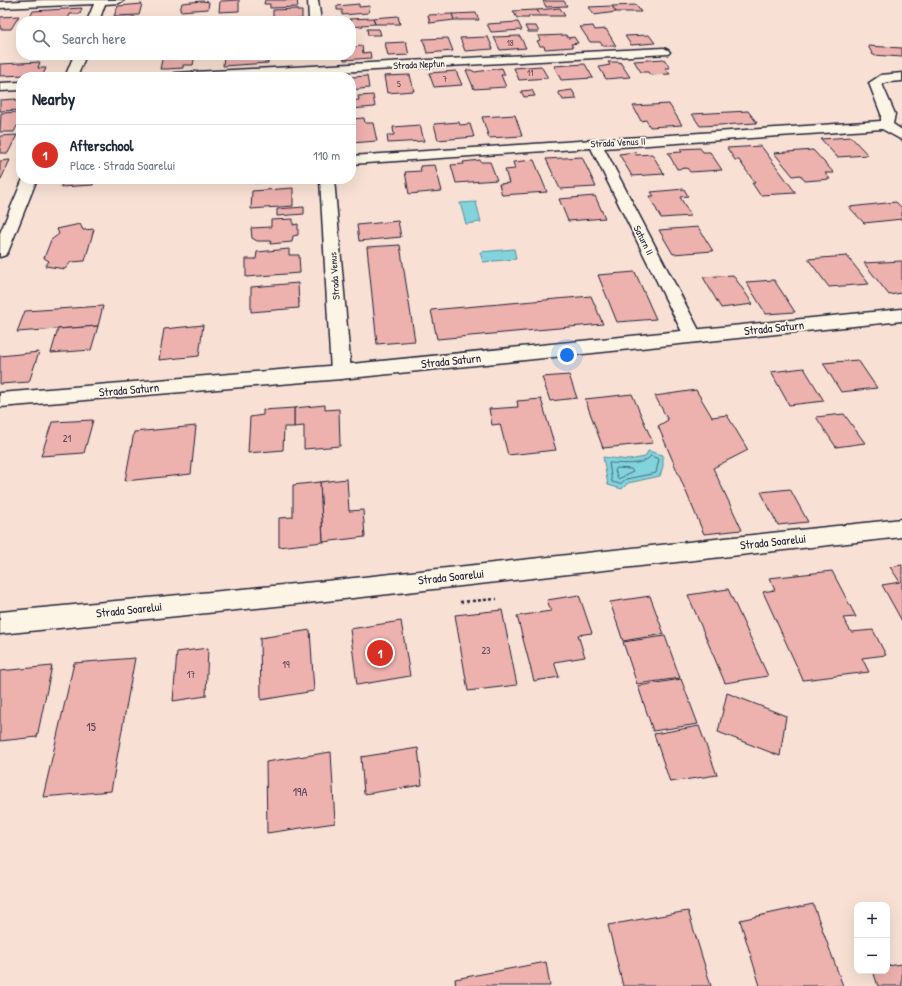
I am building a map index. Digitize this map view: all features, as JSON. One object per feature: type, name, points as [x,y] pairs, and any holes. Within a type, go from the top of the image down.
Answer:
[{"type":"street","points":[[95,16],[101,0]]},
{"type":"street","points":[[0,5],[119,0]]},
{"type":"street","points":[[313,0],[315,16]]},
{"type":"street","name":"Strada Neptun","points":[[336,72],[664,52]]},
{"type":"street","points":[[73,72],[78,60]]},
{"type":"street","points":[[319,60],[320,72]]},
{"type":"street","points":[[900,77],[885,78],[875,83],[888,114],[888,122],[885,125],[902,136]]},
{"type":"street","points":[[0,87],[16,86]]},
{"type":"street","name":"Strada Venus II","points":[[356,160],[885,125]]},
{"type":"street","name":"Saturn II","points":[[595,143],[693,336]]},
{"type":"street","points":[[0,252],[28,184]]},
{"type":"street","name":"Strada Venus","points":[[328,184],[342,372]]},
{"type":"street","name":"Strada Saturn","points":[[0,400],[342,372],[902,315]]},
{"type":"street","name":"Strada Soarelui","points":[[0,623],[326,591],[902,528]]},
{"type":"water","points":[[476,202],[481,222],[466,224],[460,203]]},
{"type":"water","points":[[514,249],[516,259],[483,262],[480,252]]},
{"type":"water","points":[[648,451],[663,455],[663,466],[660,476],[628,483],[622,489],[608,485],[603,457],[629,460],[645,457]]},
{"type":"building","points":[[239,0],[239,11],[219,12],[220,1]]},
{"type":"building","points":[[265,0],[297,0],[298,7],[270,8],[270,4],[264,4]]},
{"type":"building","points":[[202,1],[209,2],[208,9],[180,11],[182,3]]},
{"type":"building","points":[[543,1],[564,1],[567,6],[546,7]]},
{"type":"building","points":[[142,4],[139,15],[114,16],[118,6]]},
{"type":"building","points":[[359,4],[359,7],[370,6],[368,13],[342,15],[342,10],[337,10],[337,6]]},
{"type":"building","points":[[636,5],[641,12],[616,12],[612,6]]},
{"type":"building","points":[[612,6],[616,12],[594,15],[589,7]]},
{"type":"building","points":[[82,8],[80,14],[70,14],[69,16],[30,16],[33,11]]},
{"type":"building","points":[[560,8],[565,16],[540,16],[537,10]]},
{"type":"building","points":[[297,9],[297,11],[302,11],[302,16],[273,16],[273,10]]},
{"type":"building","points":[[537,10],[540,16],[528,16],[529,18],[517,18],[513,11]]},
{"type":"building","points":[[476,13],[479,20],[454,20],[452,14]]},
{"type":"building","points":[[452,14],[454,20],[430,23],[428,15]]},
{"type":"building","points":[[16,16],[16,21],[11,29],[0,29],[0,17]]},
{"type":"building","points":[[398,16],[400,24],[375,24],[373,18]]},
{"type":"building","points":[[373,18],[375,24],[356,27],[356,19]]},
{"type":"building","points":[[518,22],[522,30],[491,32],[487,24]]},
{"type":"building","points":[[525,26],[536,26],[539,32],[528,32]]},
{"type":"building","points":[[593,26],[595,30],[606,29],[616,46],[603,46],[600,42],[590,42],[580,27]]},
{"type":"building","points":[[367,29],[379,29],[381,35],[368,35]]},
{"type":"building","points":[[566,35],[568,38],[574,37],[578,43],[571,44],[573,47],[545,49],[544,46],[540,46],[537,41],[540,40],[538,36]]},
{"type":"building","points":[[649,35],[655,43],[631,45],[625,36]]},
{"type":"building","points":[[520,36],[526,48],[500,50],[494,37]]},
{"type":"building","points":[[488,37],[493,49],[465,51],[460,38]]},
{"type":"building","points":[[448,38],[453,51],[427,53],[423,39]]},
{"type":"building","points":[[406,42],[409,55],[388,56],[385,43]]},
{"type":"building","points":[[362,46],[363,53],[370,52],[371,58],[356,59],[356,47]]},
{"type":"building","points":[[868,46],[902,48],[902,57],[873,55]]},
{"type":"building","points":[[664,59],[670,68],[665,68],[670,74],[650,75],[648,72],[641,72],[634,61]]},
{"type":"building","points":[[162,60],[194,60],[193,65],[183,65],[183,68],[160,69]]},
{"type":"building","points":[[224,60],[268,60],[268,63],[223,66]]},
{"type":"building","points":[[40,62],[38,68],[46,68],[44,72],[16,72],[16,75],[0,76],[0,64]]},
{"type":"building","points":[[608,62],[620,62],[630,77],[606,79],[599,67],[610,65]]},
{"type":"building","points":[[585,64],[593,78],[561,80],[554,66]]},
{"type":"building","points":[[541,66],[548,78],[519,80],[514,68]]},
{"type":"building","points":[[502,68],[505,75],[501,75],[506,87],[474,89],[466,70],[475,72]]},
{"type":"building","points":[[456,71],[462,85],[434,87],[429,73]]},
{"type":"building","points":[[410,75],[414,91],[387,93],[384,76]]},
{"type":"building","points":[[367,76],[369,88],[356,89],[356,77]]},
{"type":"building","points":[[532,90],[535,96],[524,97],[521,91]]},
{"type":"building","points":[[572,90],[577,99],[563,100],[558,92]]},
{"type":"building","points":[[373,95],[375,107],[356,109],[356,100],[359,100],[358,96]]},
{"type":"building","points":[[16,99],[16,110],[0,111],[0,100]]},
{"type":"building","points":[[669,104],[682,125],[650,127],[646,120],[641,121],[633,106]]},
{"type":"building","points":[[748,111],[757,123],[700,126],[692,114]]},
{"type":"building","points":[[16,112],[16,128],[14,132],[0,132],[1,113]]},
{"type":"building","points":[[515,115],[522,136],[489,138],[482,117]]},
{"type":"building","points":[[364,118],[365,123],[373,123],[377,141],[356,143],[356,119]]},
{"type":"building","points":[[459,122],[460,125],[470,124],[474,137],[438,140],[434,124]]},
{"type":"building","points":[[420,125],[424,141],[388,143],[387,135],[394,135],[393,127]]},
{"type":"building","points":[[16,135],[8,153],[0,153],[0,136]]},
{"type":"building","points":[[851,137],[868,155],[837,157],[821,139]]},
{"type":"building","points":[[761,146],[796,193],[760,195],[752,183],[755,183],[739,160],[735,160],[727,148]]},
{"type":"building","points":[[700,148],[703,152],[710,152],[722,170],[690,172],[687,168],[677,169],[668,153],[682,152],[680,149]]},
{"type":"building","points":[[813,150],[834,173],[825,173],[830,179],[805,181],[800,175],[793,176],[774,153]]},
{"type":"building","points":[[635,152],[636,155],[652,154],[664,174],[632,176],[619,154]]},
{"type":"building","points":[[582,157],[596,187],[560,189],[546,159]]},
{"type":"building","points":[[10,160],[1,179],[0,179],[0,161]]},
{"type":"building","points":[[480,160],[481,162],[490,162],[497,180],[456,183],[451,165],[464,164],[463,162]]},
{"type":"building","points":[[534,160],[547,192],[502,195],[499,184],[509,183],[505,170],[515,169],[513,162]]},
{"type":"building","points":[[435,165],[442,191],[409,194],[405,172],[421,171],[420,166]]},
{"type":"building","points":[[62,184],[93,184],[93,185],[61,187]]},
{"type":"building","points":[[293,188],[293,206],[251,209],[252,191]]},
{"type":"building","points":[[684,189],[688,196],[680,197],[691,216],[661,218],[649,196],[654,196],[651,192]]},
{"type":"building","points":[[595,196],[605,218],[568,221],[559,199]]},
{"type":"building","points":[[896,202],[902,208],[902,219],[864,223],[849,207]]},
{"type":"building","points":[[304,207],[304,214],[277,216],[277,209]]},
{"type":"building","points":[[293,219],[293,225],[298,224],[298,235],[293,236],[292,242],[270,244],[271,241],[257,241],[252,238],[251,228],[271,227],[271,220]]},
{"type":"building","points":[[398,221],[401,237],[359,241],[357,225]]},
{"type":"building","points":[[80,224],[83,230],[94,229],[85,261],[71,262],[65,269],[45,266],[49,261],[44,258],[51,240],[59,234],[57,229]]},
{"type":"building","points":[[698,227],[713,251],[673,254],[659,230]]},
{"type":"building","points":[[400,245],[415,341],[377,344],[367,247]]},
{"type":"building","points":[[289,249],[289,255],[299,255],[300,273],[246,277],[246,259],[256,259],[257,252]]},
{"type":"building","points":[[847,256],[869,284],[829,287],[808,259]]},
{"type":"building","points":[[902,261],[902,293],[889,295],[864,263]]},
{"type":"building","points":[[635,272],[656,319],[617,322],[598,275]]},
{"type":"building","points":[[733,275],[753,304],[721,308],[703,277]]},
{"type":"building","points":[[774,280],[795,312],[766,314],[746,282]]},
{"type":"building","points":[[298,283],[299,308],[251,312],[251,287]]},
{"type":"building","points":[[591,296],[603,324],[437,339],[431,310]]},
{"type":"building","points":[[103,306],[98,326],[17,332],[25,311]]},
{"type":"building","points":[[203,325],[199,356],[159,360],[164,329]]},
{"type":"building","points":[[98,326],[91,350],[51,353],[58,329]]},
{"type":"building","points":[[39,352],[29,382],[0,384],[0,356]]},
{"type":"building","points":[[858,360],[877,388],[841,392],[823,363]]},
{"type":"building","points":[[804,368],[824,401],[789,405],[771,372]]},
{"type":"building","points":[[569,375],[577,398],[550,401],[542,377]]},
{"type":"building","points":[[696,390],[712,417],[727,415],[748,450],[713,468],[742,530],[704,534],[658,426],[668,420],[655,396]]},
{"type":"building","points":[[632,394],[653,443],[603,448],[585,399]]},
{"type":"building","points":[[541,399],[556,450],[508,455],[500,424],[492,425],[489,409],[518,407],[517,401]]},
{"type":"building","points":[[325,405],[325,410],[339,409],[340,446],[304,449],[304,426],[294,427],[294,408]]},
{"type":"building","points":[[294,408],[294,427],[284,427],[283,450],[248,453],[250,417],[263,415],[263,410]]},
{"type":"building","points":[[844,414],[865,443],[836,447],[816,417]]},
{"type":"building","points":[[93,420],[84,453],[41,456],[52,422]]},
{"type":"building","points":[[196,426],[191,474],[125,481],[134,432]]},
{"type":"building","points":[[347,479],[349,511],[363,510],[365,537],[323,542],[320,482]]},
{"type":"building","points":[[320,482],[323,542],[279,547],[279,518],[293,517],[293,485]]},
{"type":"building","points":[[790,489],[808,522],[778,525],[761,492]]},
{"type":"building","points":[[902,565],[902,621],[882,585],[900,582],[890,567]]},
{"type":"building","points":[[832,571],[856,617],[843,618],[851,632],[873,630],[886,655],[862,658],[869,672],[803,680],[763,592],[775,590],[769,578]]},
{"type":"building","points":[[728,589],[768,676],[725,683],[688,595]]},
{"type":"building","points":[[579,595],[592,633],[578,635],[585,657],[554,662],[559,677],[534,681],[517,616],[551,611],[547,600]]},
{"type":"building","points":[[650,596],[664,634],[623,641],[610,602]]},
{"type":"building","points":[[502,610],[517,685],[468,691],[455,615]]},
{"type":"building","points":[[401,621],[410,676],[357,685],[350,629]]},
{"type":"building","points":[[310,630],[314,691],[261,700],[260,638]]},
{"type":"building","points":[[665,636],[680,678],[637,684],[623,642]]},
{"type":"building","points":[[208,648],[206,696],[173,701],[177,652]]},
{"type":"building","points":[[135,658],[111,791],[43,797],[74,663]]},
{"type":"building","points":[[52,666],[37,737],[0,741],[0,671]]},
{"type":"building","points":[[681,679],[698,724],[653,731],[638,686]]},
{"type":"building","points":[[727,693],[786,716],[780,756],[718,732]]},
{"type":"building","points":[[699,726],[717,775],[670,782],[654,734]]},
{"type":"building","points":[[418,748],[422,785],[364,794],[361,757]]},
{"type":"building","points":[[331,752],[335,823],[267,833],[266,762]]},
{"type":"building","points":[[813,904],[843,986],[760,986],[740,920]]},
{"type":"building","points":[[688,911],[711,986],[623,986],[608,925]]},
{"type":"building","points":[[546,962],[550,986],[456,986],[455,979]]},
{"type":"building","points":[[902,964],[902,986],[878,986],[874,974],[890,974],[890,966]]},
{"type":"place","name":"Afterschool","points":[[380,653]]}]
